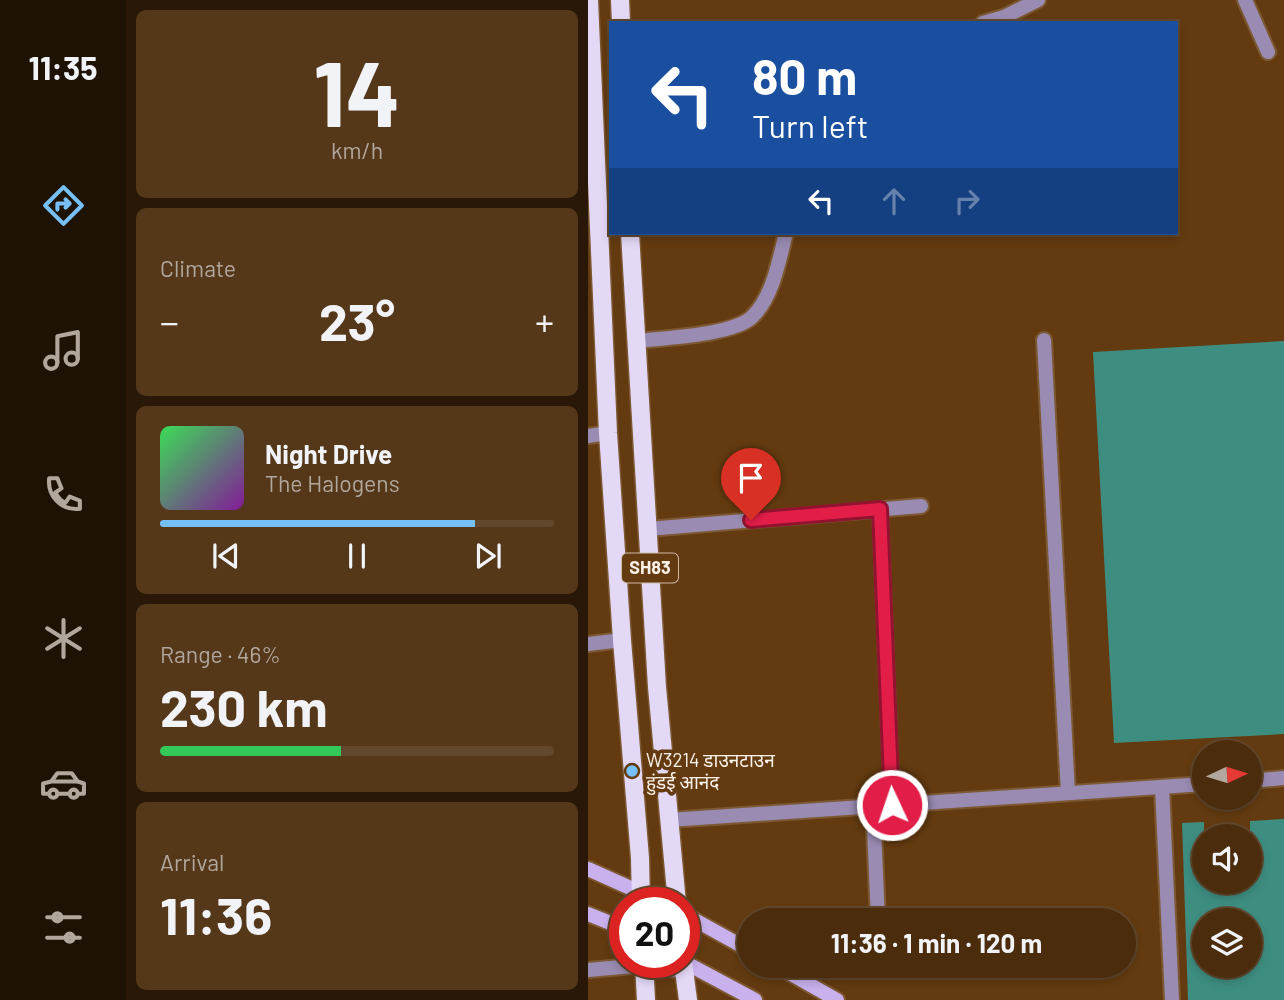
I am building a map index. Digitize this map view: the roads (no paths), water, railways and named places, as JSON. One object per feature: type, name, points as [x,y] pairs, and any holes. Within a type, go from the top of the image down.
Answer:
[{"type":"main road","name":"SH83","points":[[589,0],[608,433],[640,887]]},
{"type":"main road","points":[[620,0],[621,21]]},
{"type":"main road","name":"SH83","points":[[630,235],[657,687],[675,887]]},
{"type":"main road","points":[[645,978],[646,1000]]},
{"type":"main road","points":[[685,978],[688,1000]]},
{"type":"street","points":[[588,869],[622,887]]},
{"type":"street","points":[[588,914],[609,923]]},
{"type":"street","points":[[700,923],[737,943]]},
{"type":"street","points":[[700,973],[755,1000]]},
{"type":"street","points":[[798,978],[837,1000]]},
{"type":"lane","points":[[991,21],[1004,18],[1038,0]]},
{"type":"lane","points":[[1245,0],[1268,52]]},
{"type":"lane","points":[[636,341],[720,331],[751,319],[765,299],[778,266],[786,235]]},
{"type":"lane","points":[[1044,340],[1068,793]]},
{"type":"lane","points":[[588,436],[608,433]]},
{"type":"lane","points":[[648,529],[920,506]]},
{"type":"lane","points":[[880,509],[892,805]]},
{"type":"lane","points":[[588,644],[622,640]]},
{"type":"lane","points":[[1262,780],[1284,778]]},
{"type":"lane","points":[[669,820],[1192,785]]},
{"type":"lane","points":[[1162,787],[1172,1000]]},
{"type":"lane","points":[[873,806],[877,908]]},
{"type":"lane","points":[[588,970],[609,968]]},
{"type":"place","name":"W3214 डाउनटाउन हुंडई आनंद","points":[[632,771]]}]
